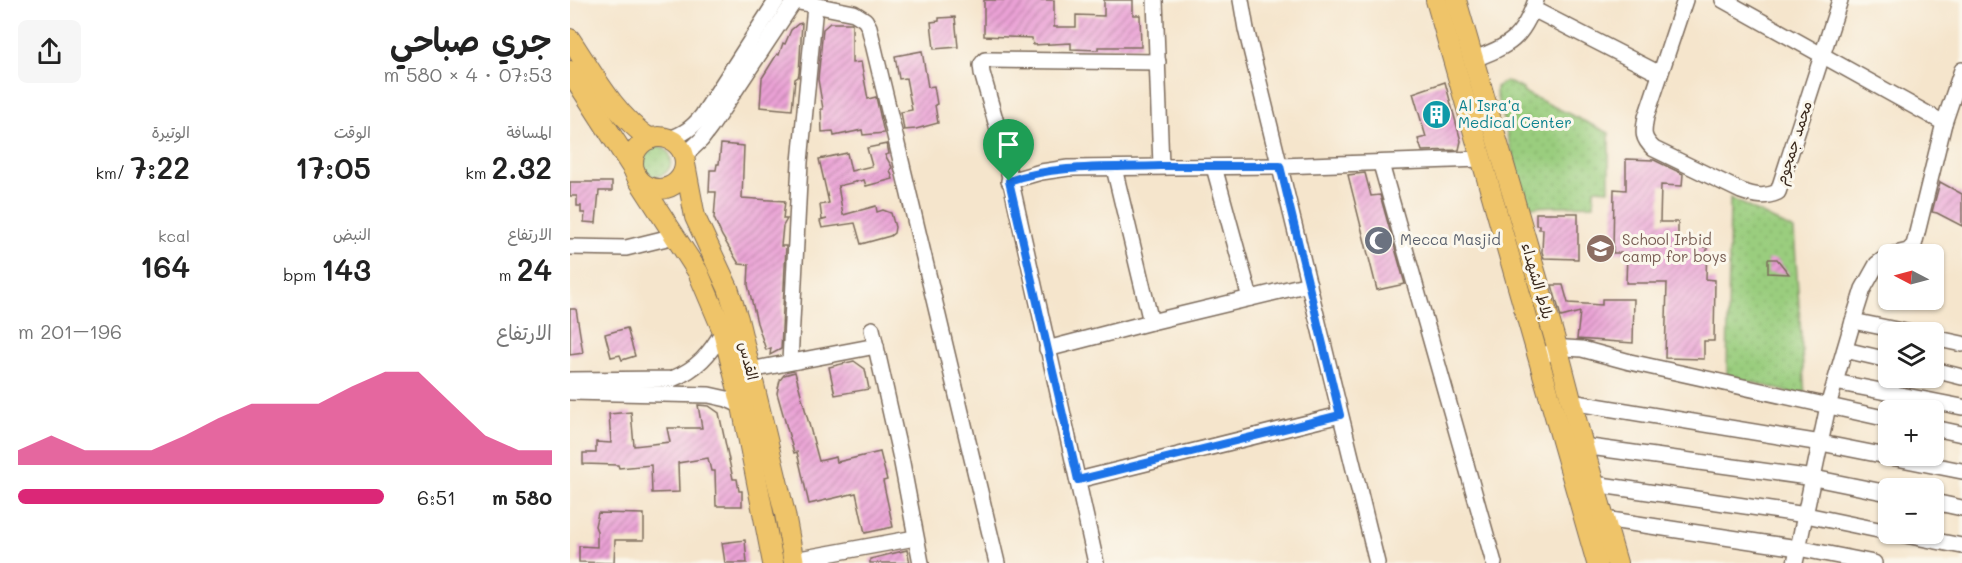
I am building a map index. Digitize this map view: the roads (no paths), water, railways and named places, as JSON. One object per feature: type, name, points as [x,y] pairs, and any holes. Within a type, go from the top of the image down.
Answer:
[{"type":"main road","points":[[1436,0],[1597,563]]},
{"type":"main road","name":"بلاط الشهداء","points":[[1456,0],[1558,350],[1617,563]]},
{"type":"main road","points":[[570,39],[615,108],[631,125],[681,149],[684,160],[683,173],[678,181],[662,189],[653,189],[645,185],[636,175],[634,156],[638,148],[660,139]]},
{"type":"main road","name":"القدس","points":[[570,71],[698,272],[723,331],[742,406],[773,563]]},
{"type":"main road","name":"القدس","points":[[684,160],[695,217],[733,304],[785,514],[794,561]]},
{"type":"street","points":[[660,139],[683,134],[702,116],[777,0]]},
{"type":"street","points":[[1155,0],[1161,166]]},
{"type":"street","points":[[1241,0],[1246,29],[1377,563]]},
{"type":"street","points":[[1472,60],[1512,43],[1522,32],[1534,5],[1660,74],[1685,0]]},
{"type":"street","points":[[1723,0],[1944,123]]},
{"type":"street","name":"محمد جمجوم","points":[[1660,74],[1646,117],[1644,132],[1646,142],[1654,149],[1748,194],[1771,195],[1778,192],[1840,0]]},
{"type":"street","points":[[684,160],[710,129],[794,1],[854,13],[865,20],[871,31],[997,563]]},
{"type":"street","points":[[790,362],[800,162],[815,6]]},
{"type":"street","points":[[1092,562],[1078,480],[1004,151],[982,73],[982,62],[990,60],[1158,62]]},
{"type":"street","points":[[1914,244],[1944,123],[1962,70]]},
{"type":"street","points":[[1009,181],[1041,172],[1068,168],[1381,164],[1480,159]]},
{"type":"street","points":[[1381,164],[1494,563]]},
{"type":"street","points":[[1214,167],[1250,298]]},
{"type":"street","points":[[1114,168],[1151,322]]},
{"type":"street","points":[[570,247],[626,248],[675,236]]},
{"type":"street","points":[[1796,555],[1828,406],[1863,289],[1878,263]]},
{"type":"street","points":[[1047,349],[1309,284]]},
{"type":"street","points":[[1853,321],[1878,326]]},
{"type":"street","points":[[872,329],[902,463],[921,563]]},
{"type":"street","points":[[570,380],[672,379],[702,362],[713,349],[723,331]]},
{"type":"street","points":[[1944,340],[1962,344]]},
{"type":"street","points":[[750,370],[876,346]]},
{"type":"street","points":[[1537,357],[1566,348],[1582,349],[1630,363],[1878,417]]},
{"type":"street","points":[[1845,350],[1878,358]]},
{"type":"street","points":[[1944,372],[1962,377]]},
{"type":"street","points":[[1835,382],[1962,407]]},
{"type":"street","points":[[570,392],[709,395],[727,399],[742,406]]},
{"type":"street","points":[[1571,402],[1821,443],[1962,471]]},
{"type":"street","points":[[1078,480],[1340,415]]},
{"type":"street","points":[[1944,430],[1962,434]]},
{"type":"street","points":[[1583,446],[1814,478],[1878,491]]},
{"type":"street","points":[[1594,484],[1806,515],[1878,530]]},
{"type":"street","points":[[1944,504],[1962,508]]},
{"type":"street","points":[[1604,519],[1796,555],[1874,563]]},
{"type":"street","points":[[794,561],[915,538]]},
{"type":"street","points":[[1944,543],[1962,546]]},
{"type":"place","name":"Al Isra'a Medical Center","points":[[1437,115]]},
{"type":"place","name":"Mecca Masjid","points":[[1379,240]]},
{"type":"place","name":"School Irbid camp for boys","points":[[1601,249]]}]
